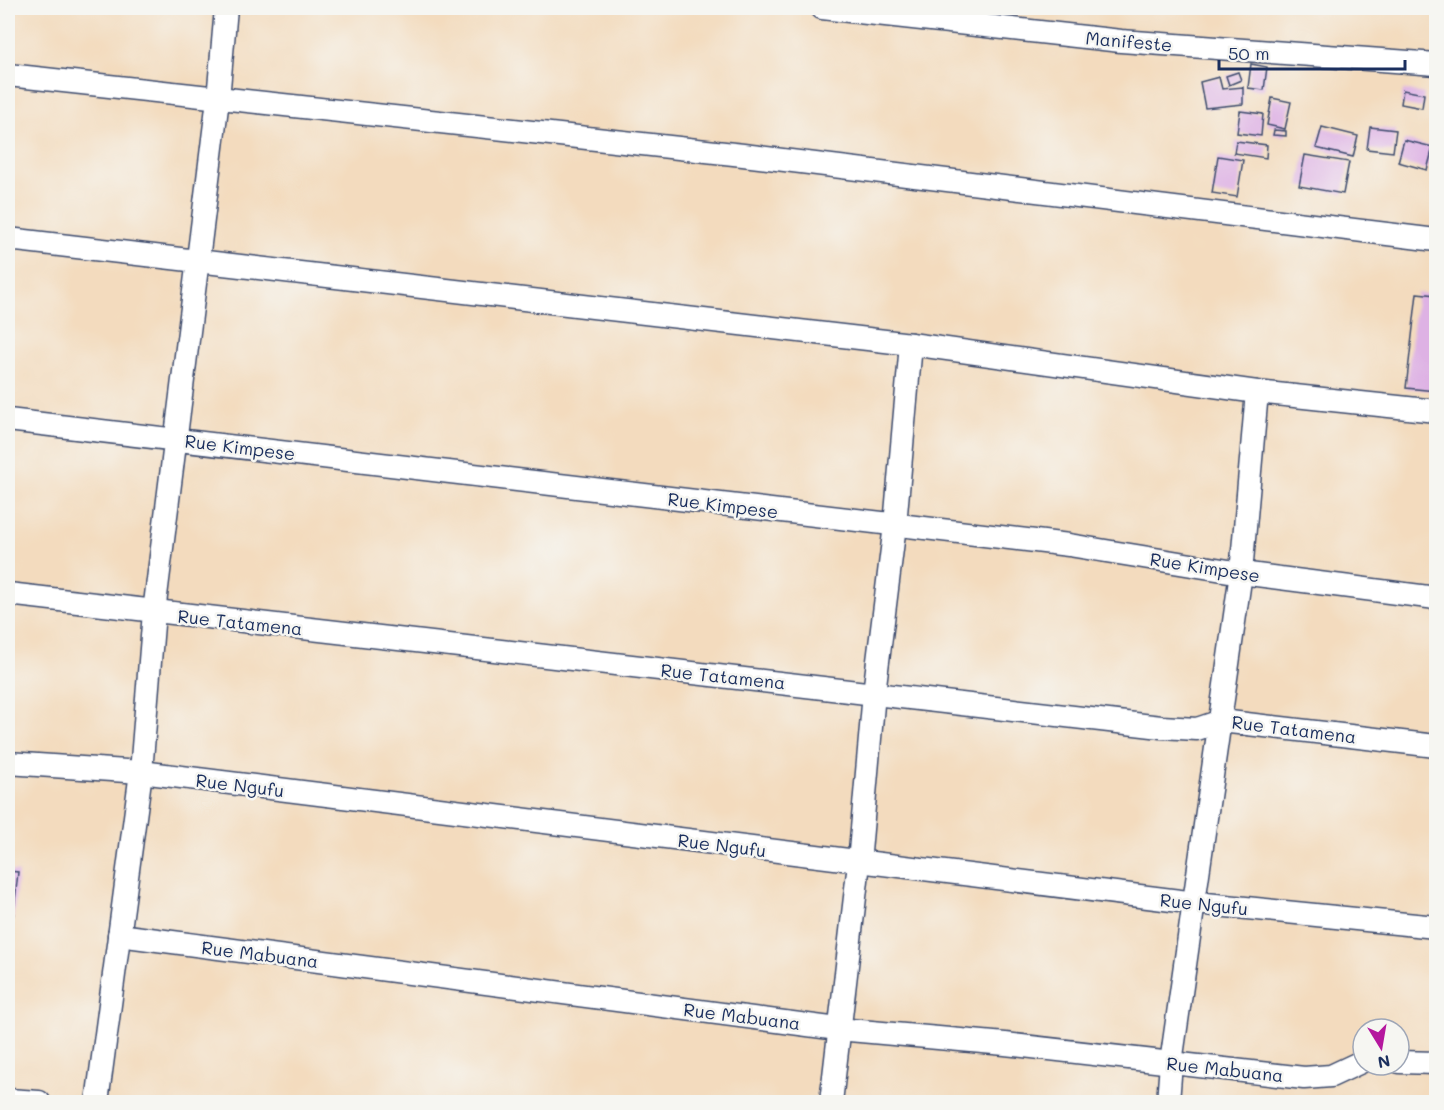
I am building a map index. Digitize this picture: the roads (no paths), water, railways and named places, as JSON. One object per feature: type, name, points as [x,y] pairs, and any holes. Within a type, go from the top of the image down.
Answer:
[{"type":"street","points":[[97,1102],[141,772],[154,612],[218,99],[226,8]]},
{"type":"street","name":"Manifeste","points":[[822,8],[1121,41],[1437,64]]},
{"type":"street","points":[[8,75],[755,156],[1437,240]]},
{"type":"street","points":[[8,239],[911,345],[1257,392],[1437,411]]},
{"type":"street","points":[[831,1102],[859,863],[874,693],[894,525],[911,345]]},
{"type":"street","points":[[1168,1102],[1171,1063],[1196,903],[1241,573],[1257,392]]},
{"type":"street","name":"Rue Kimpese","points":[[8,420],[1069,545],[1241,573],[1437,598]]},
{"type":"street","name":"Rue Tatamena","points":[[8,594],[1161,726],[1197,729],[1221,721],[1437,746]]},
{"type":"street","name":"Rue Ngufu","points":[[8,763],[141,772],[859,863],[1196,903],[1437,927]]},
{"type":"street","name":"Rue Mabuana","points":[[119,935],[838,1029],[1005,1044],[1304,1078],[1331,1076],[1351,1067]]},
{"type":"street","points":[[1411,1063],[1437,1064]]},
{"type":"street","points":[[8,1100],[39,1102]]}]
